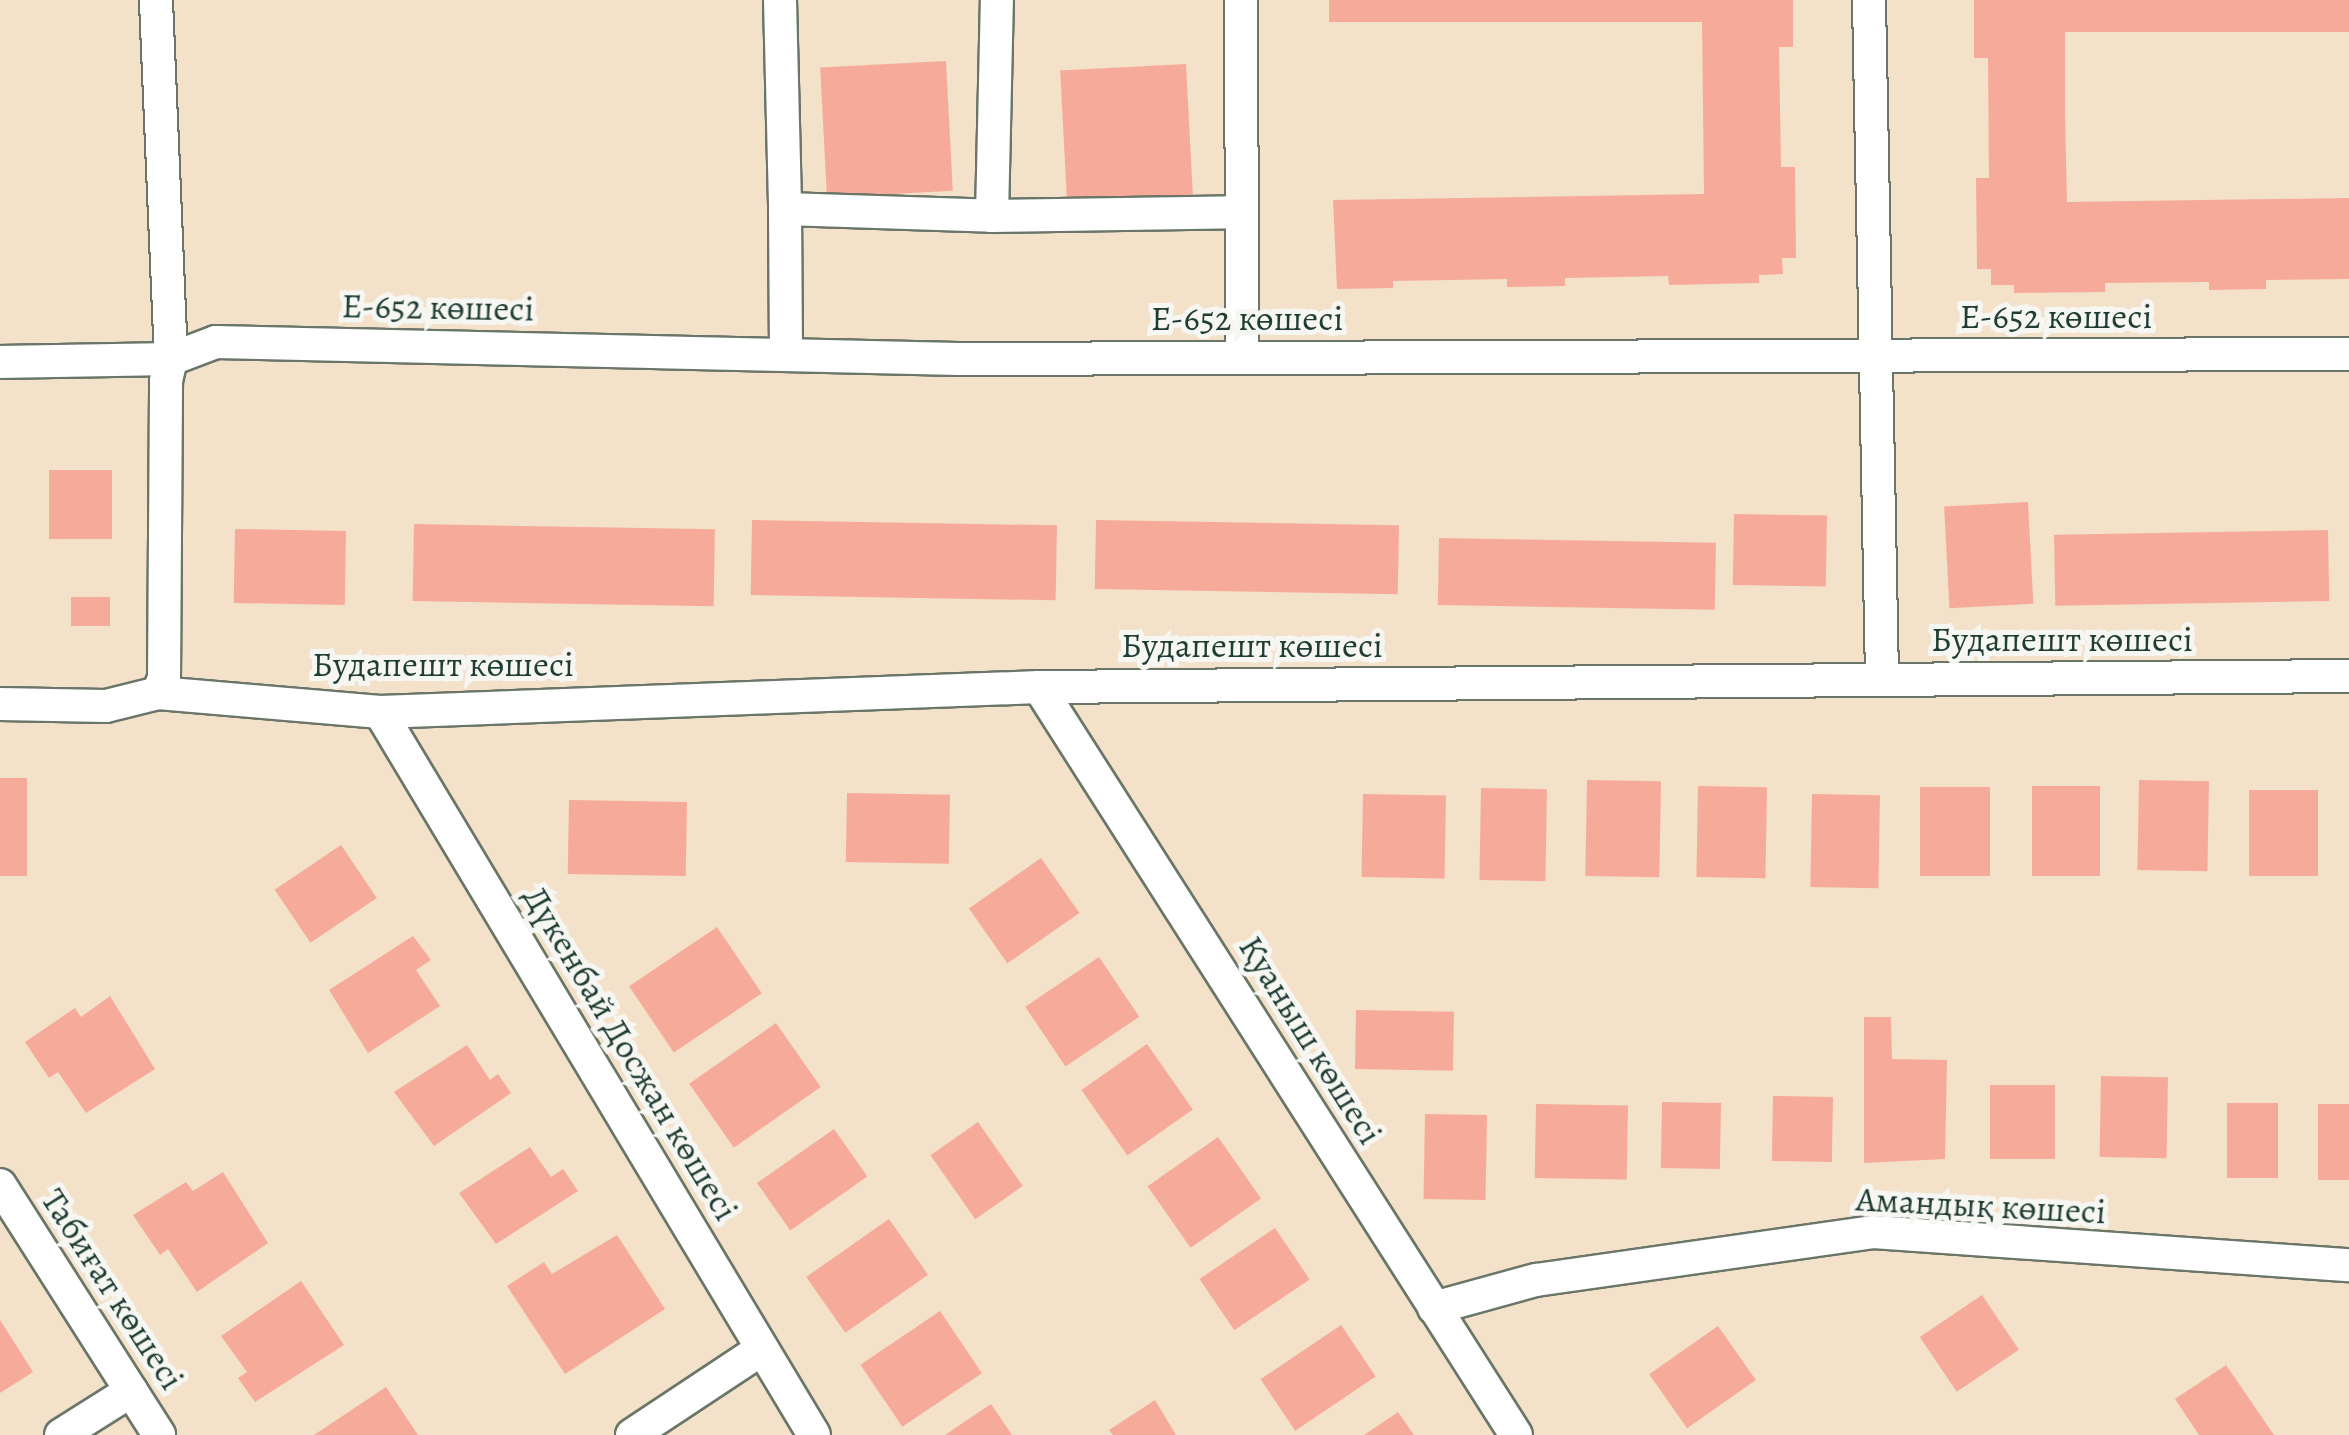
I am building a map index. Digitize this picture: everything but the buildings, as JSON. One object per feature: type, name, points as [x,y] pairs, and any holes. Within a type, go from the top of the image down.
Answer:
[{"type":"street","points":[[0,704],[106,706],[158,694],[164,678],[168,370],[156,0]]},
{"type":"street","points":[[780,0],[786,355]]},
{"type":"street","points":[[992,216],[997,0]]},
{"type":"street","points":[[1241,0],[1238,212],[1242,358]]},
{"type":"street","points":[[1869,0],[1882,680]]},
{"type":"street","points":[[785,209],[992,216],[1238,212]]},
{"type":"street","name":"Е-652 көшесі","points":[[0,362],[168,370],[216,342],[786,355],[1242,358],[2349,354]]},
{"type":"street","name":"Будапешт көшесі","points":[[158,694],[380,712],[1039,687],[2349,676]]},
{"type":"street","name":"Қуаныш көшесі","points":[[1039,687],[1516,1435]]},
{"type":"street","name":"Дүкенбай Досжан көшесі","points":[[380,712],[814,1435]]},
{"type":"street","name":"Табиғат көшесі","points":[[0,1185],[159,1435]]},
{"type":"street","name":"Амандық көшесі","points":[[1434,1308],[1536,1280],[1873,1232],[2349,1265]]},
{"type":"street","points":[[632,1435],[762,1349]]},
{"type":"street","points":[[62,1435],[132,1391]]}]
